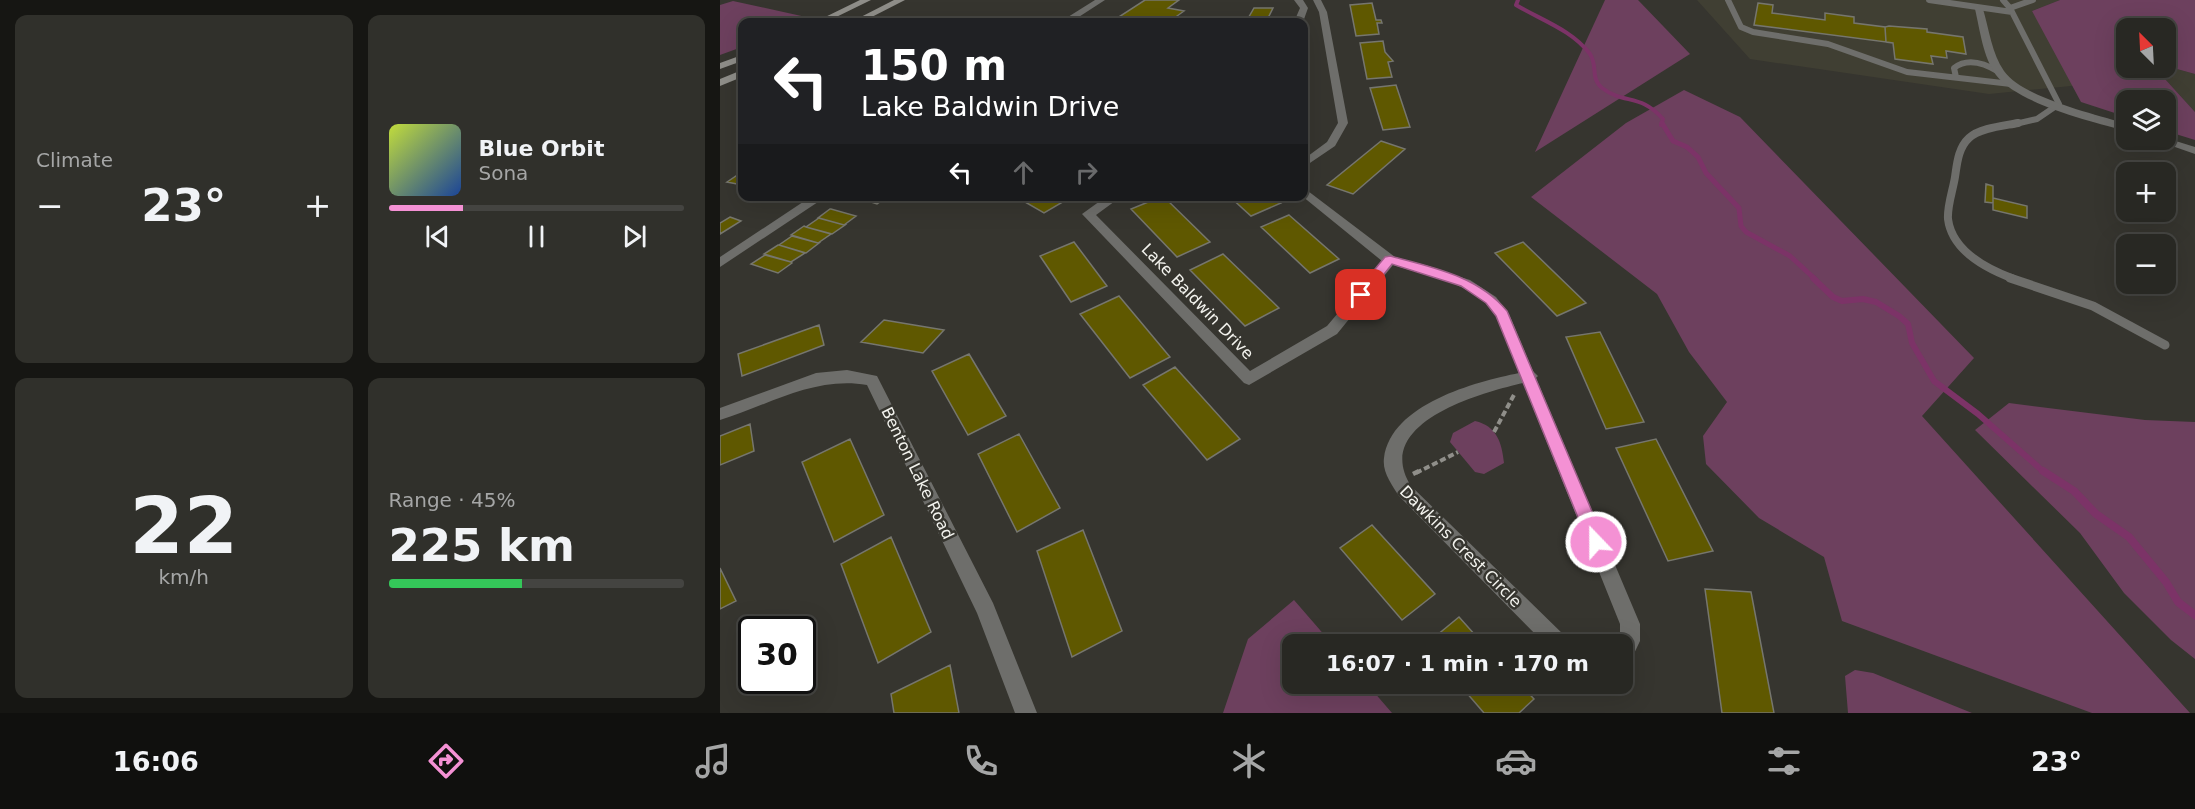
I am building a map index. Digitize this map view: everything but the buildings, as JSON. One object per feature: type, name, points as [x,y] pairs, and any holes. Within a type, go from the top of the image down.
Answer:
[{"type":"main road","points":[[829,18],[867,0]]},
{"type":"main road","points":[[864,18],[901,0]]},
{"type":"main road","points":[[720,66],[738,59]]},
{"type":"main road","points":[[720,83],[738,75]]},
{"type":"street","points":[[1072,18],[1101,0]]},
{"type":"street","points":[[1298,0],[1304,8],[1300,18]]},
{"type":"street","points":[[1308,161],[1331,144],[1343,123],[1323,12],[1317,0]]},
{"type":"street","points":[[1979,9],[1999,72],[2012,84],[2116,124]]},
{"type":"street","points":[[2176,145],[2195,151]]},
{"type":"street","points":[[1308,195],[1390,260],[1466,283],[1491,300],[1502,314],[1530,376],[1630,624],[1630,634]]},
{"type":"street","points":[[720,263],[813,201]]},
{"type":"street","name":"Lake Baldwin Drive","points":[[1108,201],[1088,214],[1249,379],[1332,330],[1390,260]]},
{"type":"street","name":"Benton Lake Road","points":[[720,414],[816,379],[847,376],[872,380],[986,610],[1026,713]]},
{"type":"street","name":"Dawkins Crest Circle","points":[[1530,376],[1465,392],[1427,412],[1395,445],[1392,467],[1397,483],[1549,634]]},
{"type":"lane","points":[[1728,0],[1741,27],[1753,32],[1828,44],[1907,72],[2012,84]]},
{"type":"lane","points":[[1929,0],[1979,9],[2011,10],[2033,0]]},
{"type":"lane","points":[[2003,0],[2011,10],[2059,104],[2037,119],[1977,134],[1961,146],[1948,218],[1950,229],[1966,253],[1990,269],[2084,303],[2165,345]]},
{"type":"lane","points":[[1956,78],[1954,68],[1961,63],[1984,64],[1999,72]]},
{"type":"path","points":[[1494,432],[1515,393],[1530,376]]},
{"type":"path","points":[[1397,483],[1458,452]]},
{"type":"shaded area","points":[[1605,0],[1638,0],[1690,54],[1535,152]]},
{"type":"shaded area","points":[[1697,0],[2060,0],[2032,11],[2081,85],[1989,94],[1750,59]]},
{"type":"shaded area","points":[[2060,0],[2195,0],[2195,74],[2176,69],[2176,18],[2116,18],[2116,78],[2164,78],[2175,90],[2116,90],[2116,113],[2081,102],[2032,11]]},
{"type":"shaded area","points":[[733,1],[806,17],[738,18],[738,48],[720,55],[720,5]]},
{"type":"shaded area","points":[[2176,69],[2195,74],[2195,112],[2176,90],[2164,78],[2176,78]]},
{"type":"shaded area","points":[[1684,90],[1740,117],[1974,358],[1922,416],[2190,713],[2092,713],[1842,621],[1824,557],[1759,518],[1706,464],[1703,436],[1727,402],[1689,352],[1657,294],[1531,197],[1626,123]]},
{"type":"shaded area","points":[[2176,91],[2195,112],[2195,140],[2176,134]]},
{"type":"shaded area","points":[[2009,403],[2145,420],[2195,422],[2195,659],[2171,640],[2124,593],[2080,533],[1975,430]]},
{"type":"shaded area","points":[[1475,421],[1489,427],[1497,436],[1503,456],[1504,463],[1484,474],[1475,472],[1450,442],[1453,433]]},
{"type":"shaded area","points":[[1294,600],[1323,634],[1282,634],[1282,694],[1376,694],[1392,713],[1223,713],[1248,639]]},
{"type":"shaded area","points":[[1855,670],[1873,673],[1972,713],[1848,713],[1845,676]]},
{"type":"waterway","points":[[1518,0],[1516,5],[1556,26],[1583,46],[1592,58],[1596,80],[1602,88],[1618,96],[1640,102],[1655,111],[1663,119],[1661,125]]},
{"type":"waterway","points":[[1662,123],[1673,141],[1687,147],[1698,157],[1706,173],[1739,208],[1741,226],[1746,232],[1790,256],[1815,279]]},
{"type":"waterway","points":[[1813,278],[1833,297],[1842,301],[1863,299],[1876,302],[1899,316],[1908,324],[1912,343],[1934,381],[1978,414],[2045,473]]},
{"type":"waterway","points":[[2043,471],[2074,491],[2096,514],[2129,537],[2166,582],[2178,602],[2195,615]]},
{"type":"route","points":[[1361,295],[1390,260],[1466,283],[1491,300],[1502,314],[1520,354],[1596,542]]}]
